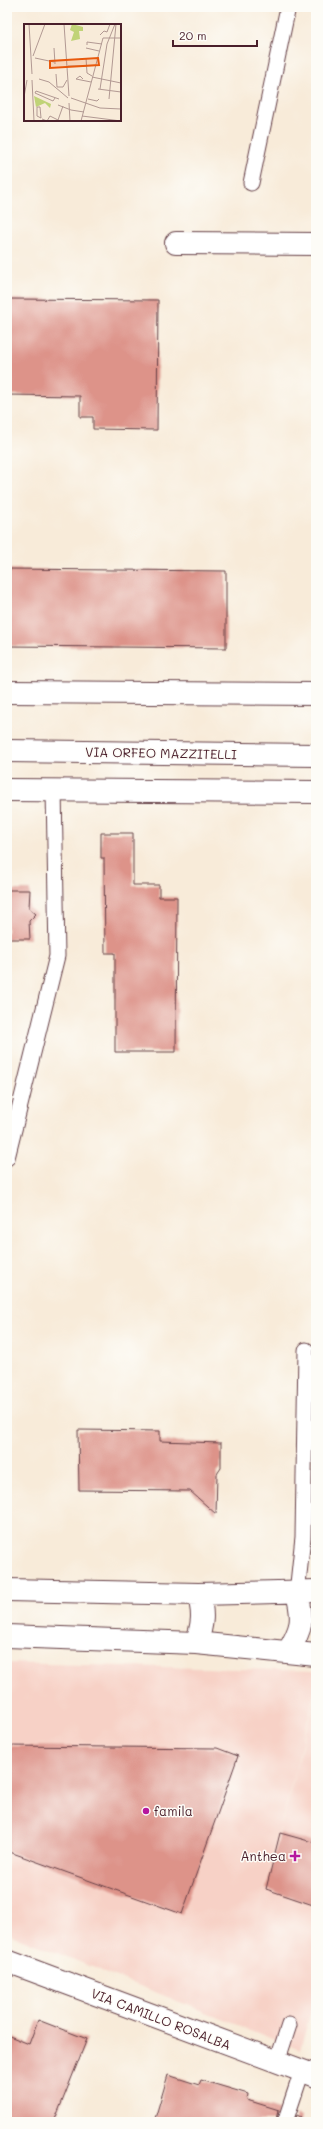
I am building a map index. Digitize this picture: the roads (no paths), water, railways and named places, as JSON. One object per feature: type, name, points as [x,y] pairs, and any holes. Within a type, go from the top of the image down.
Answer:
[{"type":"street","points":[[176,243],[316,244]]},
{"type":"street","points":[[7,692],[316,694]]},
{"type":"street","name":"VIA ORFEO MAZZITELLI","points":[[7,751],[316,755]]},
{"type":"street","points":[[7,790],[316,792]]},
{"type":"street","points":[[7,1590],[198,1594],[307,1592],[299,1632],[288,1652]]},
{"type":"street","points":[[196,1643],[202,1627],[203,1607],[198,1594]]},
{"type":"street","points":[[7,1636],[196,1643],[316,1655]]},
{"type":"street","name":"VIA CAMILLO ROSALBA","points":[[7,1961],[309,2073]]},
{"type":"lane","points":[[251,183],[288,7]]},
{"type":"lane","points":[[7,1158],[57,956],[54,790]]},
{"type":"lane","points":[[306,1350],[303,1537],[307,1592]]},
{"type":"lane","points":[[277,2062],[289,2025]]},
{"type":"lane","points":[[285,2122],[309,2073]]},
{"type":"place","name":"famila","points":[[146,1811]]},
{"type":"place","name":"Anthea","points":[[295,1856]]}]
